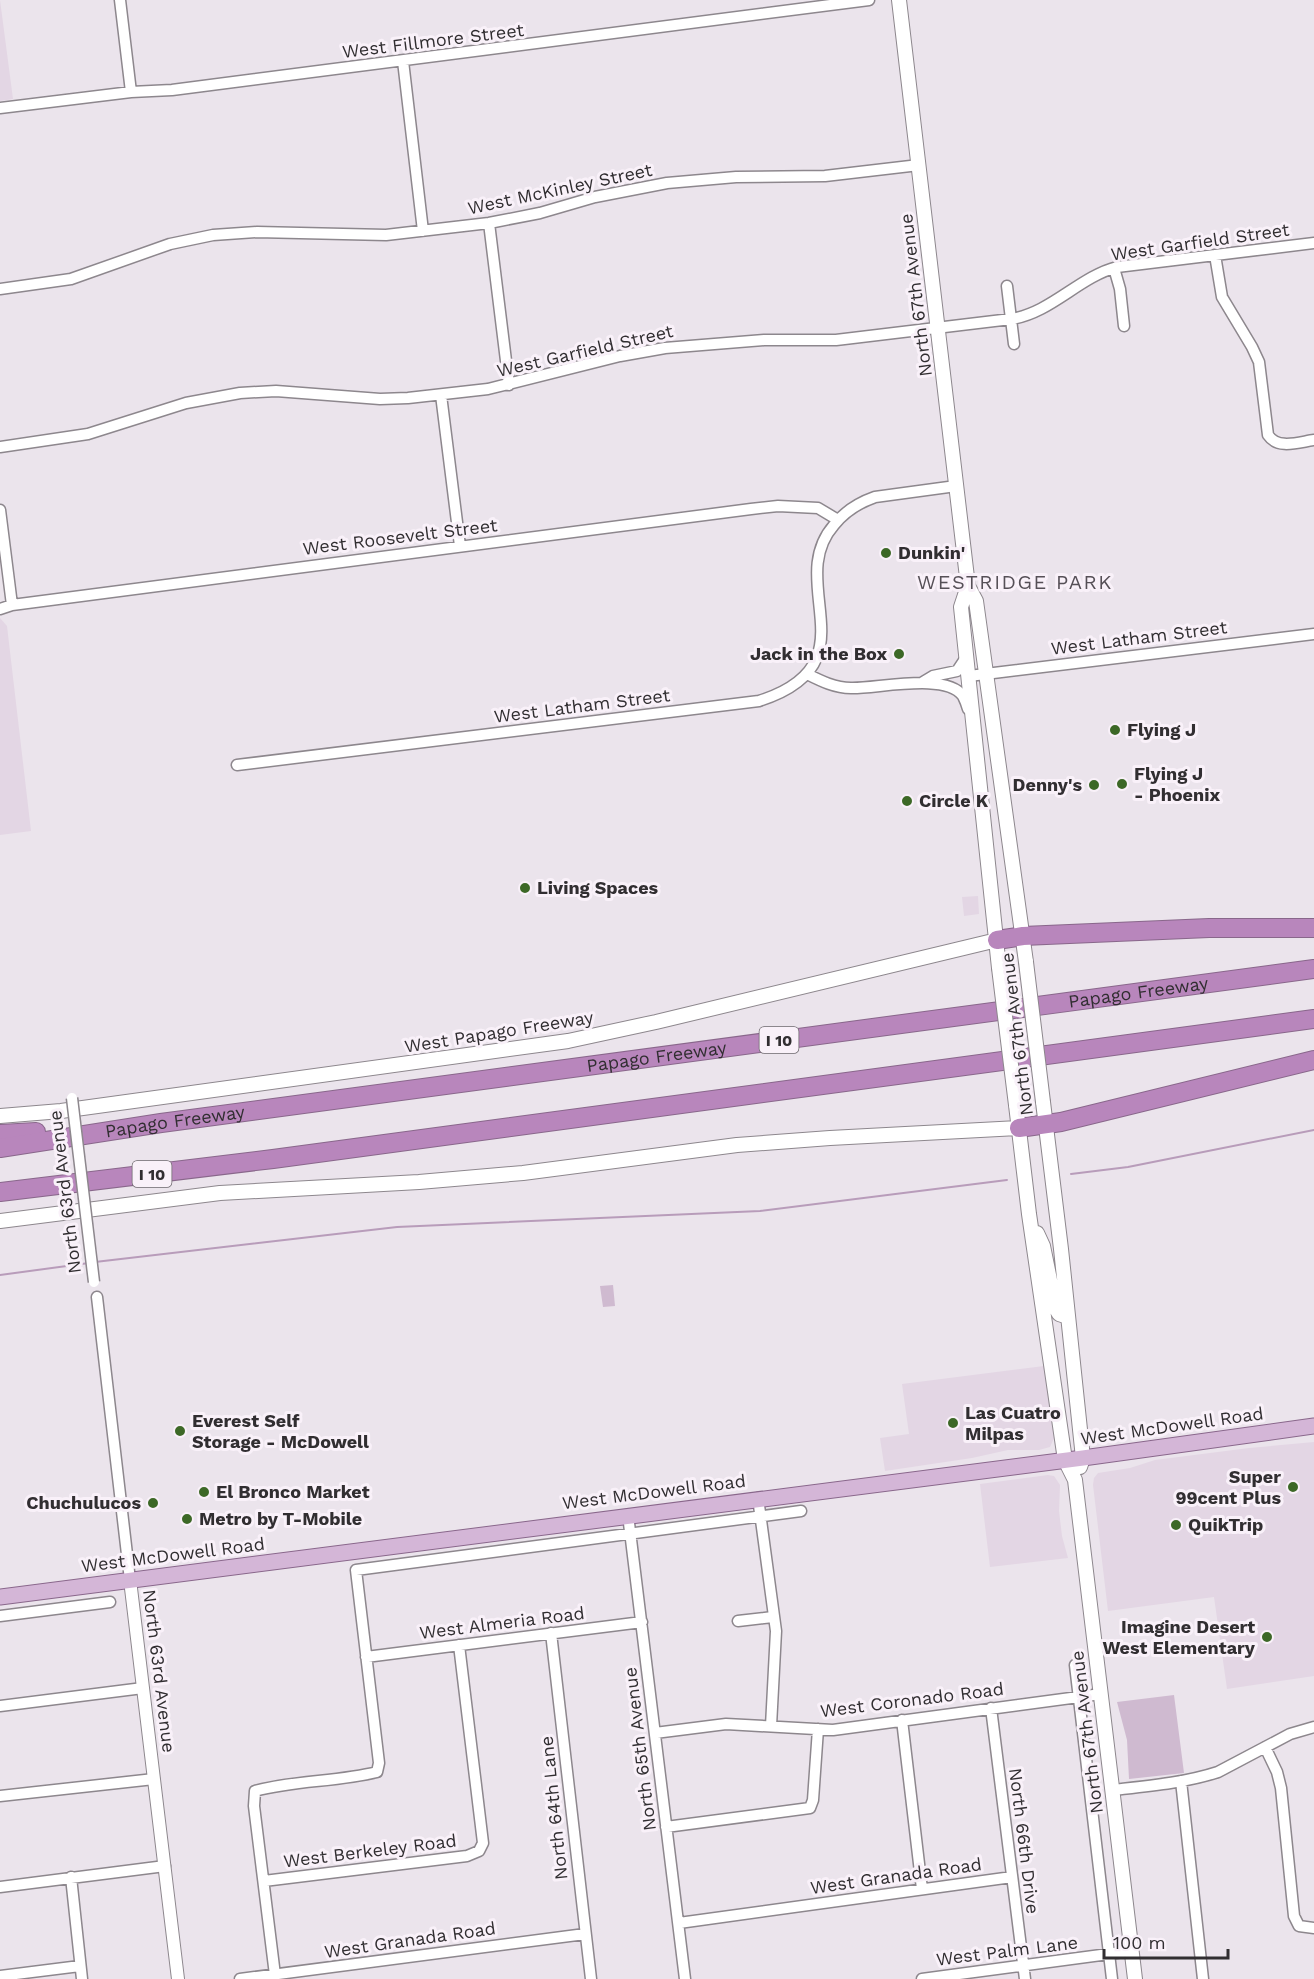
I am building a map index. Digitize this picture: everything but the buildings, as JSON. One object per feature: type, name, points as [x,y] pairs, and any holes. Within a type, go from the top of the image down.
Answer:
[{"type":"highway","points":[[997,939],[1209,928],[1314,928]]},
{"type":"highway","name":"Papago Freeway","points":[[0,1148],[161,1124],[1314,969]]},
{"type":"highway","name":"I 10","points":[[0,1192],[285,1157],[1314,1019]]},
{"type":"highway","points":[[1011,1129],[1046,1125],[1314,1060]]},
{"type":"highway","points":[[0,1134],[161,1124]]},
{"type":"main road","name":"North 67th Avenue","points":[[899,0],[968,586],[976,601],[1023,936],[1056,1209],[1083,1458],[1075,1480]]},
{"type":"main road","name":"North 67th Avenue","points":[[968,586],[961,607],[999,968],[1016,1105],[1011,1129],[1023,1163],[1065,1460],[1075,1480],[1135,1979]]},
{"type":"main road","name":"West Papago Freeway","points":[[0,1116],[72,1109],[568,1041],[656,1022],[997,939]]},
{"type":"main road","points":[[0,1221],[220,1193],[419,1182],[524,1173],[737,1145],[1011,1129]]},
{"type":"main road","points":[[1029,1214],[1043,1246],[1056,1309],[1059,1314],[1068,1317]]},
{"type":"main road","name":"West McDowell Road","points":[[0,1597],[1083,1458],[1314,1426]]},
{"type":"street","points":[[120,0],[130,92]]},
{"type":"street","points":[[767,0],[769,12]]},
{"type":"street","name":"West Fillmore Street","points":[[0,108],[130,92],[172,90],[869,0]]},
{"type":"street","points":[[403,61],[423,231]]},
{"type":"street","name":"West McKinley Street","points":[[0,289],[71,279],[170,244],[213,235],[258,232],[369,236],[423,231],[489,223],[540,213],[595,197],[667,183],[736,177],[825,176],[919,165]]},
{"type":"street","points":[[489,223],[508,385]]},
{"type":"street","name":"West Garfield Street","points":[[0,447],[88,434],[186,403],[240,393],[276,391],[380,399],[441,395],[508,385],[620,356],[665,348],[764,340],[836,340],[1011,319],[1032,313],[1097,275],[1114,268],[1314,243]]},
{"type":"street","points":[[1215,255],[1222,297],[1259,362],[1267,431],[1273,441],[1280,444],[1314,440]]},
{"type":"street","points":[[1114,268],[1120,289],[1124,326]]},
{"type":"street","points":[[1007,286],[1014,344]]},
{"type":"street","points":[[441,395],[460,546]]},
{"type":"street","points":[[956,486],[875,497],[859,504],[835,523],[823,539],[818,552],[817,577],[822,630],[819,651],[807,674],[828,684],[852,688],[923,682],[949,688],[963,695],[975,732]]},
{"type":"street","name":"West Roosevelt Street","points":[[0,609],[12,604],[778,506],[818,508],[835,523]]},
{"type":"street","points":[[0,510],[12,604]]},
{"type":"street","name":"West Latham Street","points":[[969,676],[1314,634]]},
{"type":"street","points":[[923,682],[933,676],[957,671],[967,656]]},
{"type":"street","name":"West Latham Street","points":[[237,765],[759,701],[776,696],[807,674]]},
{"type":"street","name":"North 63rd Avenue","points":[[72,1098],[94,1282]]},
{"type":"street","name":"North 63rd Avenue","points":[[97,1297],[178,1979]]},
{"type":"street","points":[[758,1498],[776,1646],[771,1726]]},
{"type":"street","name":"West McDowell Road","points":[[366,1657],[356,1570],[801,1511]]},
{"type":"street","name":"North 65th Avenue","points":[[628,1515],[685,1979]]},
{"type":"street","points":[[0,1616],[110,1602]]},
{"type":"street","points":[[738,1621],[773,1617]]},
{"type":"street","name":"West Almeria Road","points":[[366,1657],[642,1622]]},
{"type":"street","name":"North 64th Lane","points":[[551,1633],[591,1979]]},
{"type":"street","name":"West Berkeley Road","points":[[264,1881],[467,1856],[479,1851],[483,1843],[459,1645]]},
{"type":"street","points":[[275,1975],[254,1806],[255,1791],[273,1786],[362,1776],[377,1772],[379,1763],[366,1657]]},
{"type":"street","name":"North 67th Avenue","points":[[1075,1665],[1112,1979]]},
{"type":"street","points":[[0,1706],[143,1688]]},
{"type":"street","name":"West Coronado Road","points":[[655,1733],[726,1724],[833,1730],[1101,1694]]},
{"type":"street","name":"North 66th Drive","points":[[991,1708],[1025,1979]]},
{"type":"street","points":[[902,1720],[922,1888]]},
{"type":"street","points":[[1112,1790],[1181,1781],[1218,1772],[1290,1734],[1314,1727]]},
{"type":"street","points":[[666,1827],[810,1808],[813,1800],[818,1729]]},
{"type":"street","points":[[1265,1747],[1281,1788],[1294,1916],[1299,1926],[1314,1928]]},
{"type":"street","points":[[0,1796],[154,1779]]},
{"type":"street","points":[[1181,1781],[1203,1979]]},
{"type":"street","points":[[0,1887],[165,1866]]},
{"type":"street","points":[[71,1877],[82,1979]]},
{"type":"street","name":"West Granada Road","points":[[679,1923],[1012,1877]]},
{"type":"street","name":"West Granada Road","points":[[240,1979],[585,1934]]},
{"type":"street","name":"West Palm Lane","points":[[928,1979],[1131,1951]]},
{"type":"street","points":[[0,1976],[80,1966]]},
{"type":"shaded area","points":[[0,0],[13,99],[0,101]]},
{"type":"shaded area","points":[[0,618],[7,626],[31,831],[0,835]]},
{"type":"shaded area","points":[[978,896],[979,914],[964,916],[962,897]]},
{"type":"shaded area","points":[[613,1285],[615,1306],[603,1307],[600,1286]]},
{"type":"shaded area","points":[[1044,1366],[1054,1438],[1050,1447],[1039,1450],[1008,1450],[972,1458],[885,1471],[880,1438],[909,1434],[902,1384]]},
{"type":"shaded area","points":[[1314,1442],[1314,1676],[1227,1689],[1214,1597],[1108,1611],[1093,1485],[1098,1473],[1130,1468],[1155,1460]]},
{"type":"shaded area","points":[[1054,1476],[1060,1485],[1059,1511],[1068,1558],[990,1567],[980,1484]]},
{"type":"shaded area","points":[[1174,1695],[1184,1773],[1129,1779],[1127,1740],[1117,1702]]},
{"type":"waterway","points":[[1071,1174],[1128,1167],[1314,1130]]},
{"type":"waterway","points":[[95,1262],[397,1227],[760,1211],[1007,1180]]},
{"type":"waterway","points":[[0,1275],[89,1263]]},
{"type":"place","name":"Dunkin'","points":[[886,553]]},
{"type":"place","name":"Jack in the Box","points":[[899,654]]},
{"type":"place","name":"Flying J","points":[[1115,730]]},
{"type":"place","name":"Flying J - Phoenix","points":[[1122,784]]},
{"type":"place","name":"Denny's","points":[[1094,785]]},
{"type":"place","name":"Circle K","points":[[907,801]]},
{"type":"place","name":"Living Spaces","points":[[525,888]]},
{"type":"place","name":"Las Cuatro Milpas","points":[[953,1423]]},
{"type":"place","name":"Everest Self Storage - McDowell","points":[[180,1431]]},
{"type":"place","name":"Super 99cent Plus","points":[[1293,1487]]},
{"type":"place","name":"El Bronco Market","points":[[204,1492]]},
{"type":"place","name":"Chuchulucos","points":[[153,1503]]},
{"type":"place","name":"Metro by T-Mobile","points":[[187,1519]]},
{"type":"place","name":"QuikTrip","points":[[1176,1525]]},
{"type":"place","name":"Imagine Desert West Elementary","points":[[1267,1637]]},
{"type":"district","name":"WESTRIDGE PARK","points":[[1015,582]]}]
